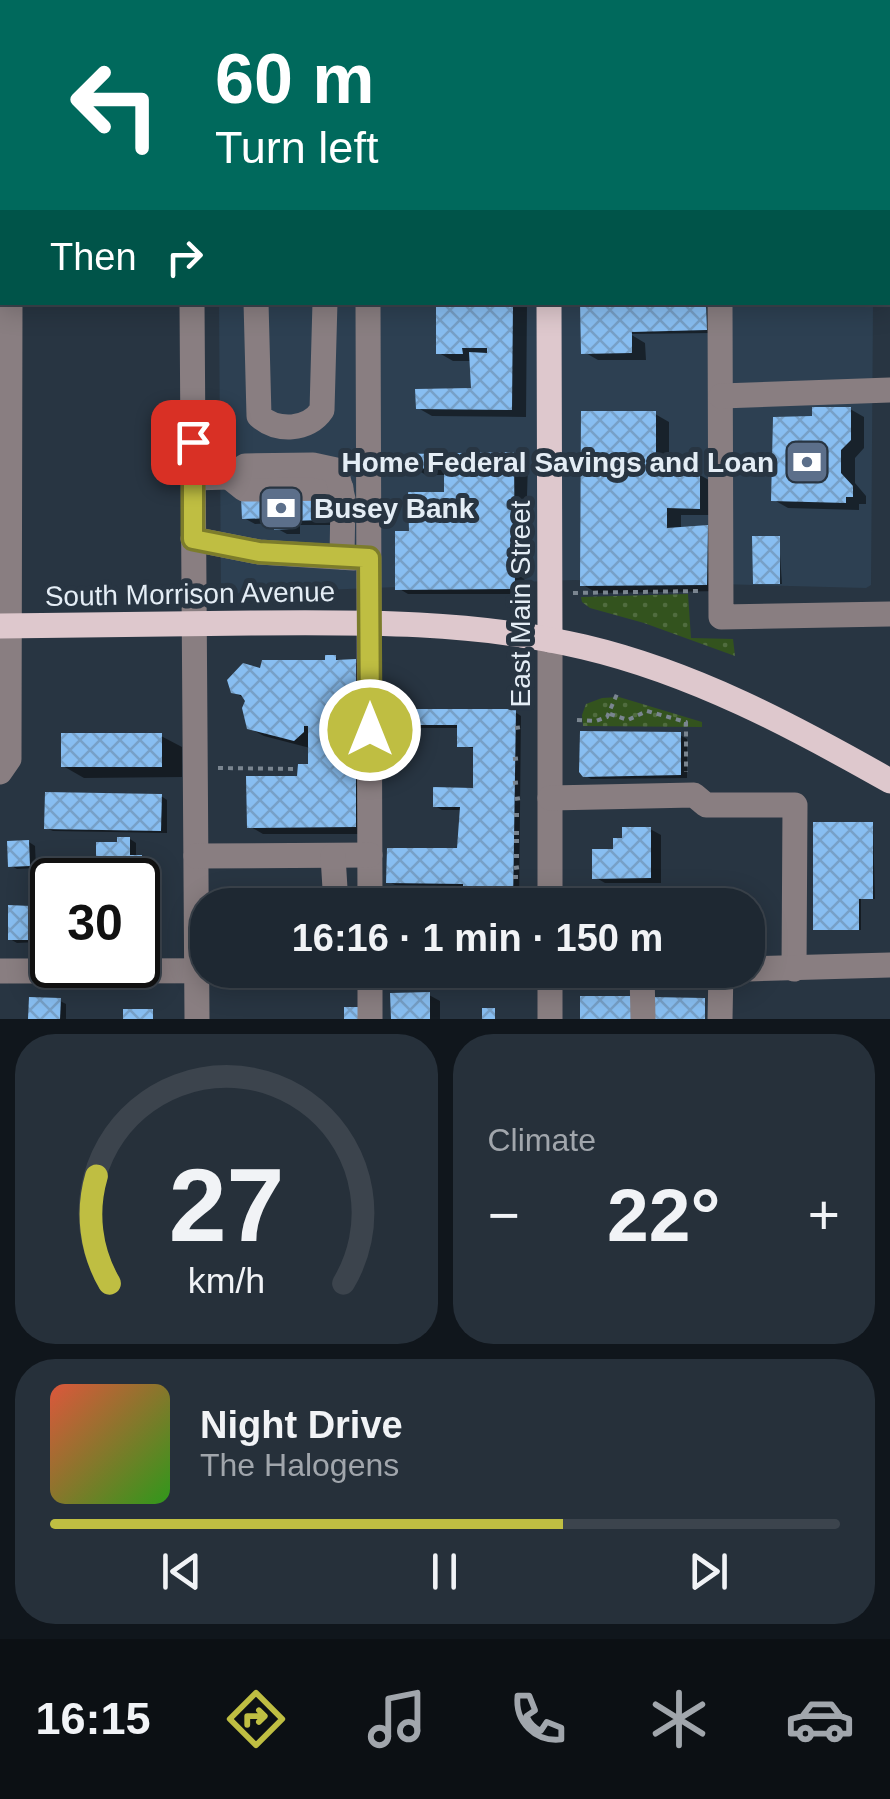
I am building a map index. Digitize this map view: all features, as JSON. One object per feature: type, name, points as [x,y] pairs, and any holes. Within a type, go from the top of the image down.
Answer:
[{"type":"main road","name":"East Main Street","points":[[549,305],[550,640]]},
{"type":"main road","name":"South Morrison Avenue","points":[[6,626],[370,622],[550,640],[628,659],[702,686],[818,740],[890,781]]},
{"type":"street","points":[[0,772],[9,759],[6,626],[10,305]]},
{"type":"street","points":[[192,305],[199,888]]},
{"type":"street","points":[[256,305],[258,416],[270,425],[304,426],[322,410],[325,305]]},
{"type":"street","points":[[368,305],[370,888]]},
{"type":"street","points":[[720,305],[721,618],[890,614]]},
{"type":"street","points":[[720,396],[890,390]]},
{"type":"street","points":[[193,478],[229,478],[244,489],[339,482],[342,557]]},
{"type":"street","points":[[193,539],[259,552],[369,558]]},
{"type":"street","name":"East Main Street","points":[[550,640],[550,888]]},
{"type":"street","points":[[550,798],[690,788],[706,805],[795,805],[794,969]]},
{"type":"street","points":[[196,856],[370,855]]},
{"type":"street","points":[[333,856],[335,888]]},
{"type":"street","points":[[765,970],[890,965]]},
{"type":"street","points":[[0,971],[190,972]]},
{"type":"street","points":[[197,988],[197,1019]]},
{"type":"street","points":[[370,988],[370,1019]]},
{"type":"street","points":[[550,988],[550,1019]]},
{"type":"street","points":[[642,988],[643,1019]]},
{"type":"street","points":[[720,988],[720,1019]]},
{"type":"path","points":[[573,593],[721,591]]},
{"type":"path","points":[[577,720],[596,722],[610,714],[617,694]]},
{"type":"path","points":[[610,714],[628,720],[647,710],[686,722],[690,788]]},
{"type":"path","points":[[516,728],[523,727]]},
{"type":"path","points":[[513,758],[522,758]]},
{"type":"path","points":[[217,768],[298,770]]},
{"type":"path","points":[[513,783],[522,782]]},
{"type":"path","points":[[514,798],[522,798]]},
{"type":"path","points":[[514,841],[521,841]]},
{"type":"shaded area","points":[[219,305],[873,305],[871,585],[866,588],[574,580],[221,594]]},
{"type":"green space","points":[[688,594],[691,638],[733,639],[735,656],[590,608],[581,597]]},
{"type":"green space","points":[[619,697],[702,722],[702,727],[583,726],[586,704]]},
{"type":"building","points":[[436,305],[513,305],[512,410],[416,409],[415,389],[471,388],[469,352],[487,353],[487,348],[462,348],[463,354],[436,354]]},
{"type":"building","points":[[580,305],[706,305],[707,330],[632,332],[632,353],[581,354]]},
{"type":"building","name":"Home Federal Savings and Loan","points":[[812,407],[851,407],[851,440],[841,450],[841,473],[853,486],[853,497],[846,497],[846,503],[771,501],[773,417],[812,416]]},
{"type":"building","points":[[581,411],[656,411],[656,472],[700,472],[700,509],[667,508],[667,528],[708,525],[707,585],[580,586]]},
{"type":"building","points":[[514,452],[515,589],[395,590],[395,531],[409,531],[408,492],[444,492],[444,468],[409,469],[409,454]]},
{"type":"building","name":"Busey Bank","points":[[321,495],[321,520],[290,521],[290,529],[274,530],[274,518],[242,519],[241,497]]},
{"type":"building","points":[[752,536],[780,536],[780,584],[753,584]]},
{"type":"building","points":[[325,655],[336,655],[336,660],[356,659],[356,827],[247,828],[246,776],[297,776],[298,764],[308,764],[308,726],[294,741],[247,729],[242,708],[245,701],[241,695],[231,693],[227,680],[243,663],[260,668],[262,660],[325,660]]},
{"type":"building","points":[[387,709],[516,709],[513,888],[386,883],[387,848],[457,848],[460,807],[433,807],[433,787],[473,788],[473,747],[457,747],[457,725],[387,725]]},
{"type":"building","points":[[580,731],[681,732],[681,775],[583,777],[579,772]]},
{"type":"building","points":[[61,733],[162,733],[162,767],[61,767]]},
{"type":"building","points":[[45,792],[162,794],[161,831],[44,829]]},
{"type":"building","points":[[813,822],[873,822],[873,899],[859,899],[859,930],[813,930]]},
{"type":"building","points":[[622,827],[651,827],[651,878],[592,879],[592,849],[613,849],[613,838],[622,838]]},
{"type":"building","points":[[117,837],[130,837],[130,855],[142,858],[96,858],[96,842],[117,842]]},
{"type":"building","points":[[29,840],[30,866],[8,867],[7,841]]},
{"type":"building","points":[[8,905],[30,906],[30,940],[8,940]]},
{"type":"building","points":[[430,992],[430,1019],[391,1019],[390,993]]},
{"type":"building","points":[[580,996],[633,996],[632,1019],[580,1019]]},
{"type":"building","points":[[29,997],[61,998],[60,1019],[28,1019]]},
{"type":"building","points":[[651,997],[705,998],[705,1019],[650,1019]]},
{"type":"building","points":[[344,1007],[360,1007],[360,1019],[344,1019]]},
{"type":"building","points":[[482,1008],[495,1008],[495,1019],[482,1019]]},
{"type":"building","points":[[123,1009],[153,1009],[153,1019],[123,1019]]},
{"type":"place","name":"Home Federal Savings and Loan","points":[[807,462]]},
{"type":"place","name":"Busey Bank","points":[[281,508]]},
{"type":"route","points":[[193,442],[193,539],[259,552],[369,558],[370,730]]}]
